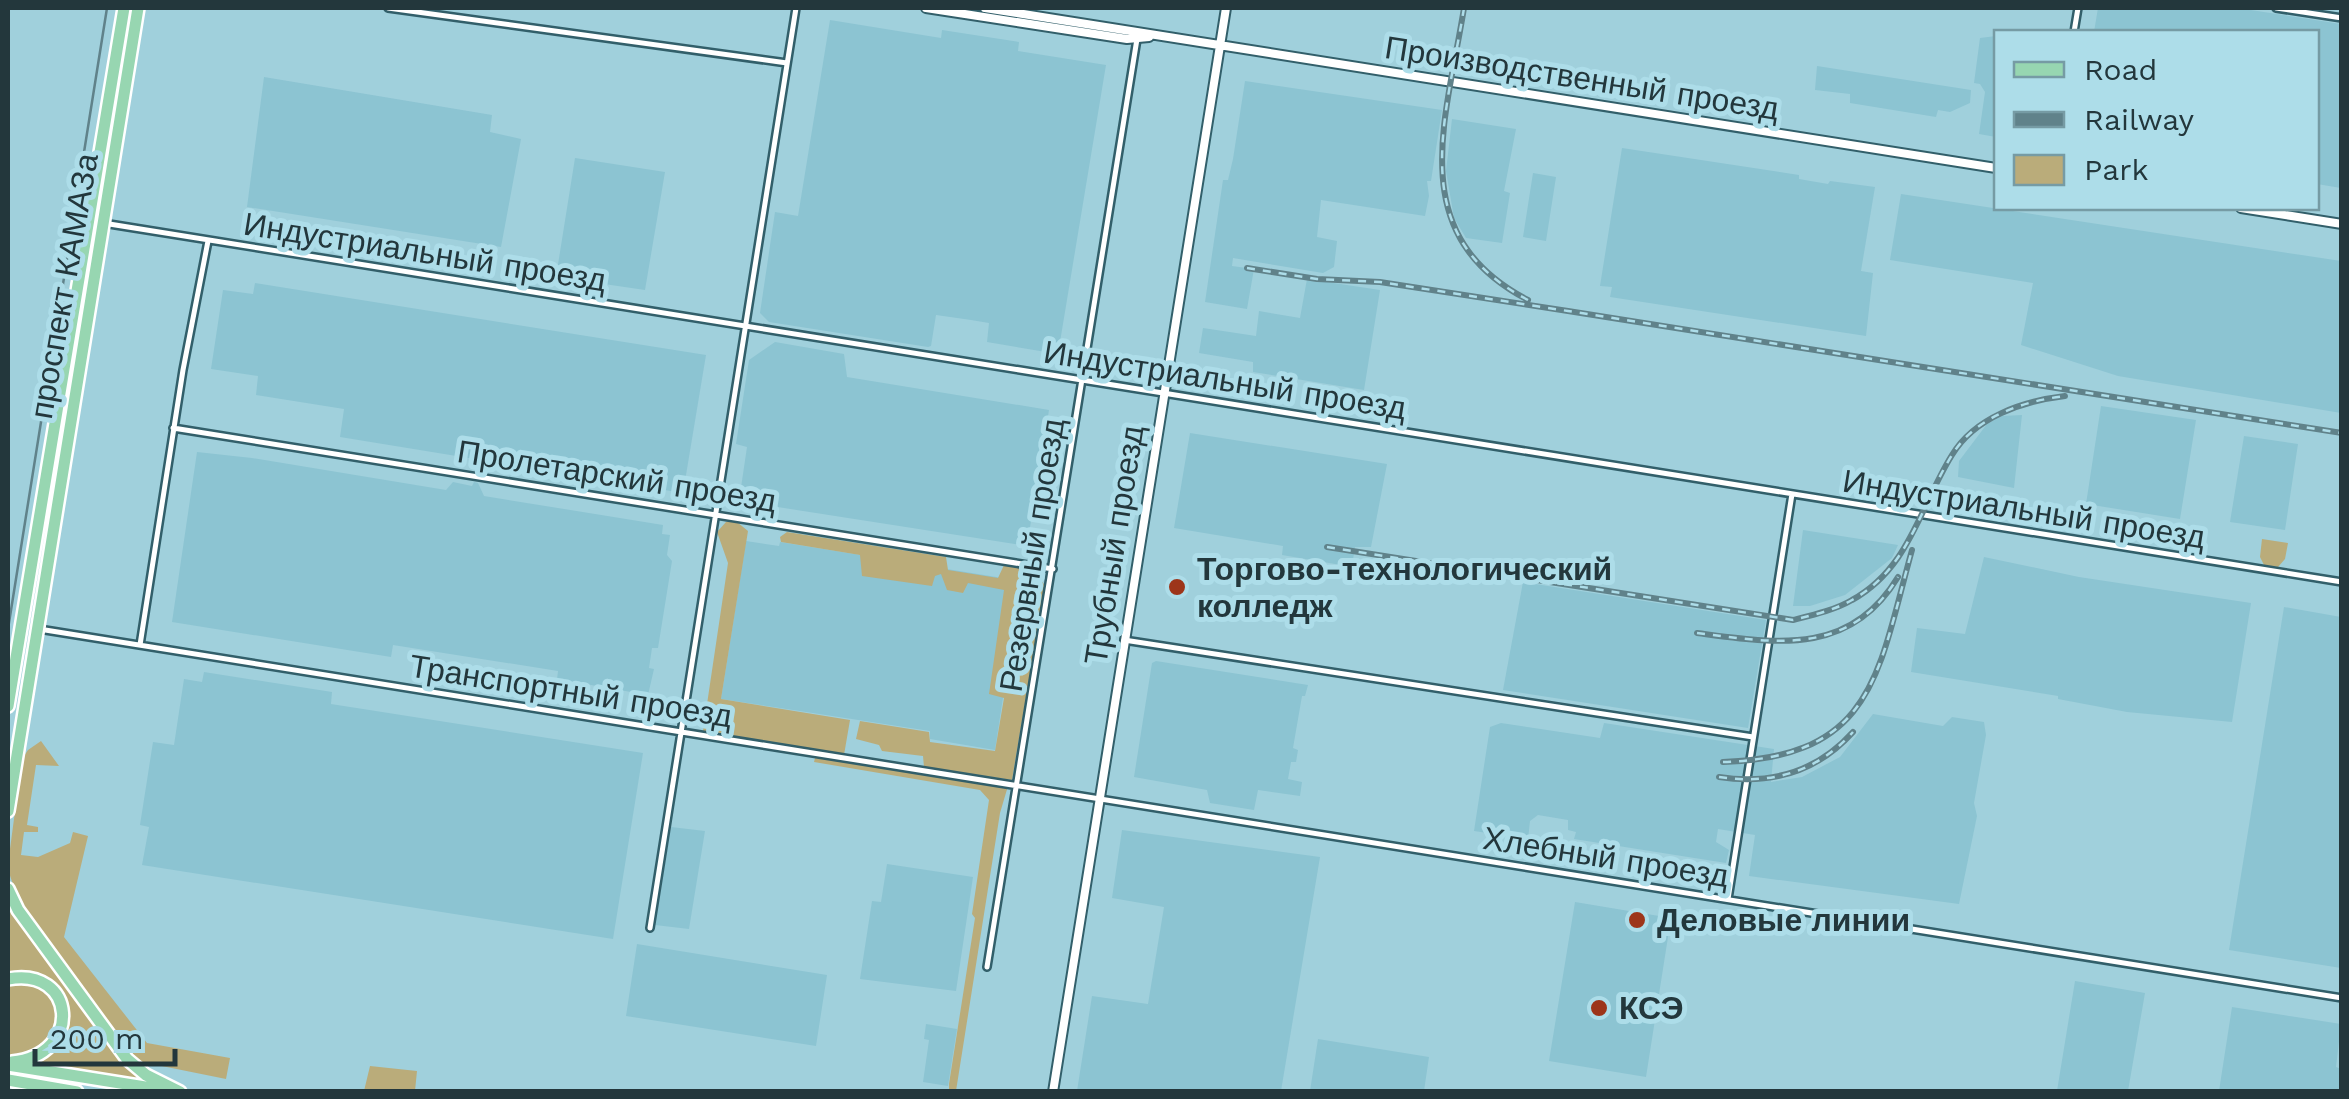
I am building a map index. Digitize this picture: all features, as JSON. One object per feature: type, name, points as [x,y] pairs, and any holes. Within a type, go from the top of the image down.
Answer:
[{"type":"main road","name":"проспект КАМАЗа","points":[[8,811],[118,136],[116,100],[124,8]]},
{"type":"main road","name":"проспект КАМАЗа","points":[[8,706],[105,128],[116,100],[138,8]]},
{"type":"main road","points":[[105,128],[107,122],[113,122],[118,136]]},
{"type":"main road","points":[[42,494],[52,478],[57,498]]},
{"type":"main road","points":[[8,889],[18,910],[127,1058],[146,1075],[177,1092]]},
{"type":"main road","points":[[8,979],[25,976],[40,980],[61,1003],[64,1019],[53,1046],[41,1055],[8,1064]]},
{"type":"main road","points":[[8,1064],[177,1092]]},
{"type":"main road","points":[[8,1082],[20,1092]]},
{"type":"main road","points":[[8,1082],[78,1092]]},
{"type":"street","points":[[388,8],[788,63]]},
{"type":"street","points":[[650,928],[796,8]]},
{"type":"street","name":"Производственный проезд","points":[[926,8],[1160,36],[1994,168]]},
{"type":"street","name":"Производственный проезд","points":[[985,8],[1027,18]]},
{"type":"street","name":"Трубный проезд","points":[[1053,1092],[1226,8]]},
{"type":"street","points":[[2276,8],[2342,18]]},
{"type":"street","name":"Резервный проезд","points":[[986,967],[1138,35]]},
{"type":"street","points":[[2254,210],[2342,224]]},
{"type":"street","name":"Индустриальный проезд","points":[[101,222],[2342,582]]},
{"type":"street","points":[[140,645],[208,242]]},
{"type":"street","name":"Пролетарский проезд","points":[[174,428],[1053,569]]},
{"type":"street","points":[[1728,899],[1792,494]]},
{"type":"street","name":"Транспортный проезд","points":[[36,629],[1099,798]]},
{"type":"street","points":[[1124,640],[1753,738]]},
{"type":"street","name":"Хлебный проезд","points":[[1099,798],[2342,998]]},
{"type":"shaded area","points":[[2098,8],[2238,8],[2341,24],[2341,188],[2319,184],[2319,30],[2094,30]]},
{"type":"shaded area","points":[[830,20],[941,38],[942,30],[1019,42],[1018,51],[1106,65],[1058,354],[987,342],[989,323],[936,315],[928,347],[769,322],[760,313],[775,212],[798,216]]},
{"type":"shaded area","points":[[1994,36],[1994,137],[1979,134],[1985,92],[1980,84],[1974,83],[1980,38]]},
{"type":"shaded area","points":[[1817,66],[1971,90],[1970,103],[1950,112],[1938,110],[1936,117],[1850,103],[1850,94],[1815,90]]},
{"type":"shaded area","points":[[264,77],[492,115],[490,132],[521,139],[501,247],[247,207]]},
{"type":"shaded area","points":[[1245,81],[1442,110],[1431,181],[1427,181],[1425,216],[1321,200],[1317,237],[1337,241],[1334,267],[1323,273],[1233,258],[1232,266],[1254,269],[1247,309],[1205,302],[1223,180],[1228,180],[1233,159]]},
{"type":"shaded area","points":[[1452,119],[1516,129],[1504,191],[1510,193],[1502,243],[1466,238],[1454,218],[1446,171]]},
{"type":"shaded area","points":[[1622,148],[1799,175],[1799,179],[1828,184],[1830,181],[1875,187],[1861,271],[1873,273],[1866,336],[1610,297],[1612,287],[1600,286]]},
{"type":"shaded area","points":[[575,158],[665,172],[645,290],[556,277]]},
{"type":"shaded area","points":[[1533,173],[1556,177],[1546,241],[1523,237]]},
{"type":"shaded area","points":[[1901,194],[2341,261],[2341,413],[2118,376],[2021,345],[2033,283],[1890,260]]},
{"type":"shaded area","points":[[1307,279],[1380,290],[1364,390],[1253,372],[1253,362],[1199,353],[1203,328],[1256,336],[1259,311],[1300,318]]},
{"type":"shaded area","points":[[255,283],[706,355],[683,493],[340,437],[344,409],[256,395],[258,376],[211,369],[223,290],[253,294]]},
{"type":"shaded area","points":[[775,342],[844,354],[847,377],[1049,410],[1027,546],[739,501],[747,447],[736,444],[749,360]]},
{"type":"shaded area","points":[[2101,406],[2196,420],[2180,519],[2086,504]]},
{"type":"shaded area","points":[[2022,415],[2014,488],[1958,477],[1959,461],[1987,424],[2002,416]]},
{"type":"shaded area","points":[[1190,433],[1387,464],[1371,547],[1355,547],[1352,566],[1347,566],[1282,555],[1283,546],[1174,528]]},
{"type":"shaded area","points":[[2244,436],[2298,444],[2285,530],[2230,522]]},
{"type":"shaded area","points":[[197,452],[446,490],[453,482],[472,486],[474,482],[484,496],[663,525],[662,534],[670,535],[667,555],[672,561],[658,648],[652,648],[649,668],[654,669],[648,695],[557,679],[558,671],[393,645],[391,657],[172,622]]},
{"type":"shaded area","points":[[1803,530],[1898,545],[1892,558],[1845,595],[1810,606],[1793,606]]},
{"type":"shaded area","points":[[746,541],[779,546],[780,542],[1021,581],[995,750],[930,739],[930,731],[721,699]]},
{"type":"shaded area","points":[[1984,557],[2079,577],[2251,603],[2232,722],[2127,712],[2058,696],[1911,672],[1917,628],[1965,634]]},
{"type":"shaded area","points":[[1523,582],[1766,620],[1748,728],[1503,690]]},
{"type":"shaded area","points":[[2284,607],[2341,617],[2341,968],[2229,950]]},
{"type":"shaded area","points":[[1152,663],[1308,685],[1302,696],[1293,748],[1298,750],[1296,762],[1291,762],[1288,779],[1302,782],[1300,796],[1258,790],[1254,810],[1210,803],[1207,790],[1134,777]]},
{"type":"shaded area","points":[[204,672],[332,692],[331,704],[643,753],[613,939],[142,865],[149,827],[140,825],[153,742],[174,745],[184,679],[202,682]]},
{"type":"shaded area","points":[[1873,714],[1943,726],[1952,717],[1984,722],[1986,735],[1974,803],[1977,816],[1959,904],[1749,876],[1755,835],[1718,829],[1716,842],[1729,850],[1726,863],[1574,839],[1576,832],[1568,830],[1568,820],[1538,815],[1530,821],[1528,839],[1474,831],[1490,727],[1501,723],[1600,738],[1604,723],[1774,749],[1771,782],[1802,777],[1840,757]]},
{"type":"shaded area","points":[[671,827],[705,831],[689,929],[655,925]]},
{"type":"shaded area","points":[[1122,830],[1320,857],[1281,1091],[1077,1091],[1092,996],[1148,1004],[1164,907],[1112,898]]},
{"type":"shaded area","points":[[887,864],[973,877],[956,991],[860,979],[872,901],[881,902]]},
{"type":"shaded area","points":[[1575,902],[1671,918],[1646,1077],[1549,1061]]},
{"type":"shaded area","points":[[637,944],[827,975],[816,1046],[626,1016]]},
{"type":"shaded area","points":[[2075,981],[2145,993],[2128,1091],[2057,1091]]},
{"type":"shaded area","points":[[2232,1007],[2341,1024],[2336,1067],[2341,1069],[2341,1091],[2219,1091]]},
{"type":"shaded area","points":[[926,1024],[957,1029],[948,1086],[923,1082],[929,1040],[924,1039]]},
{"type":"shaded area","points":[[1318,1039],[1429,1057],[1424,1091],[1310,1091]]},
{"type":"green space","points":[[726,522],[737,522],[748,531],[721,699],[850,720],[844,755],[703,731],[728,563],[717,532]]},
{"type":"green space","points":[[787,532],[946,557],[948,570],[998,578],[1004,565],[1027,568],[1029,579],[1045,585],[1012,780],[924,767],[923,756],[882,751],[879,745],[856,739],[860,721],[929,732],[930,742],[995,751],[1004,698],[989,694],[1004,590],[968,583],[963,593],[947,590],[941,574],[935,576],[932,586],[862,576],[860,555],[781,542],[780,537]]},
{"type":"green space","points":[[2262,539],[2288,543],[2285,559],[2278,567],[2264,565],[2260,557]]},
{"type":"green space","points":[[41,741],[59,766],[36,765],[27,825],[38,827],[38,832],[24,832],[21,855],[38,857],[70,843],[73,832],[88,836],[64,937],[147,1043],[230,1058],[226,1079],[137,1061],[62,964],[24,906],[8,864],[22,759]]},
{"type":"green space","points":[[816,754],[1008,786],[1000,813],[956,1091],[949,1091],[949,1084],[989,800],[980,790],[814,762]]},
{"type":"green space","points":[[8,898],[145,1080],[34,1063],[59,1047],[64,1038],[64,1017],[49,981],[28,972],[8,974]]},
{"type":"green space","points":[[29,980],[50,992],[60,1015],[47,1049],[8,1059],[8,983]]},
{"type":"green space","points":[[370,1066],[417,1071],[415,1091],[364,1091]]},
{"type":"tram line","points":[[8,629],[107,8]]},
{"type":"railway","points":[[1464,8],[1443,132],[1442,172],[1448,209],[1463,243],[1489,273],[1528,300]]},
{"type":"railway","points":[[1247,268],[1317,279],[1380,282],[2342,433]]},
{"type":"railway","points":[[1327,547],[1793,620],[1845,604],[1888,571],[1912,535],[1952,455],[1973,430],[2017,407],[2065,396]]},
{"type":"railway","points":[[1723,762],[1773,756],[1812,744],[1841,725],[1862,700],[1877,669],[1912,550]]},
{"type":"railway","points":[[1293,568],[1333,573],[1392,563]]},
{"type":"railway","points":[[1697,633],[1782,641],[1834,633],[1879,603],[1898,577]]},
{"type":"railway","points":[[1719,777],[1757,779],[1792,772],[1824,757],[1853,732]]},
{"type":"place","name":"Торгово-технологический колледж","points":[[1177,587]]},
{"type":"place","name":"Деловые линии","points":[[1637,920]]},
{"type":"place","name":"КСЭ","points":[[1599,1008]]}]
